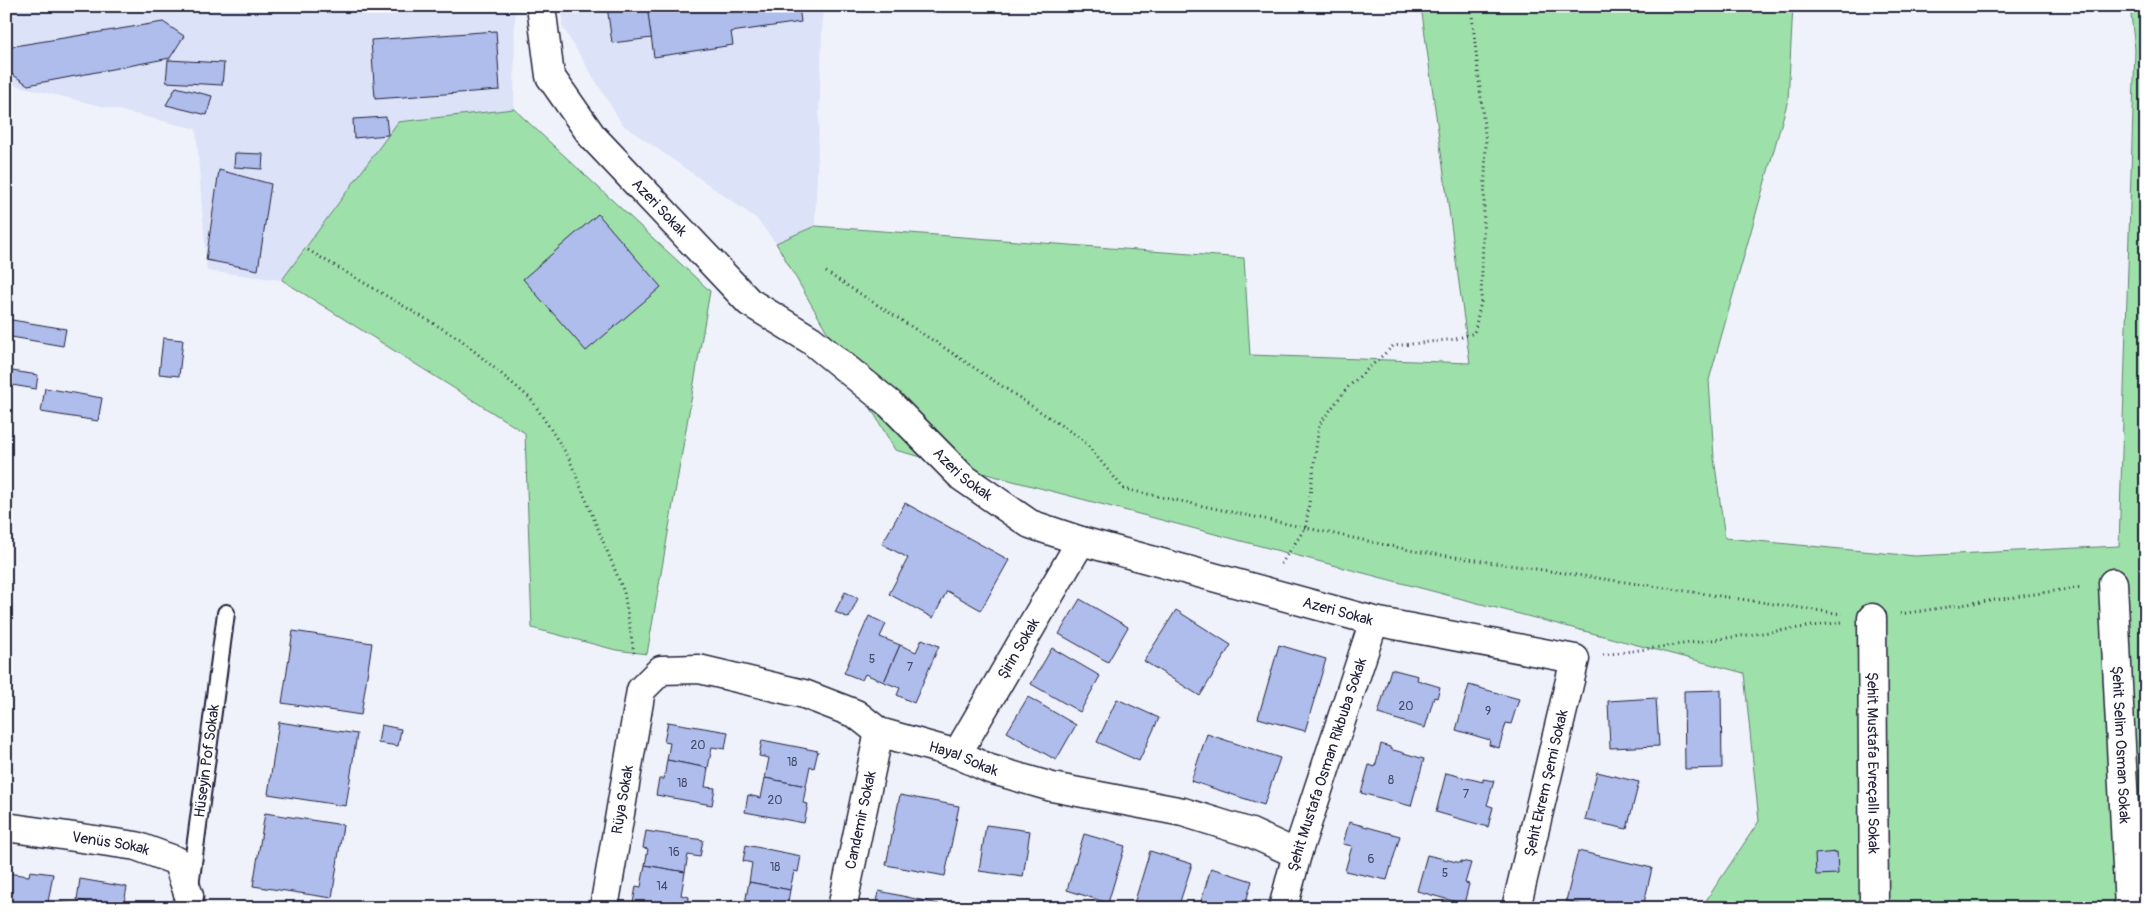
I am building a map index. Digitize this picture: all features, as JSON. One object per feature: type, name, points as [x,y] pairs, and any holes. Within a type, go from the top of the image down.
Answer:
[{"type":"street","name":"Azeri Sokak","points":[[541,6],[550,76],[592,136],[749,302],[810,340],[883,398],[962,477],[1030,524],[1081,541],[1374,621],[1576,659]]},
{"type":"street","name":"Şirin Sokak","points":[[957,754],[1081,541]]},
{"type":"street","name":"Şehit Selim Osman Sokak","points":[[2113,583],[2128,908]]},
{"type":"street","name":"Şehit Mustafa Evreçallı Sokak","points":[[1872,618],[1874,908]]},
{"type":"street","name":"Şehit Mustafa Osman Rikbuba Sokak","points":[[1283,908],[1297,854],[1374,621]]},
{"type":"street","name":"Şehit Ekrem Şemi Sokak","points":[[1516,908],[1576,659]]},
{"type":"street","name":"Hayal Sokak","points":[[641,690],[661,670],[699,669],[804,694],[856,714],[879,732],[957,754],[990,769],[1052,787],[1183,812],[1251,833],[1297,854]]},
{"type":"street","name":"Rüya Sokak","points":[[604,908],[641,690]]},
{"type":"street","name":"Candemir Sokak","points":[[842,908],[879,732]]},
{"type":"street","name":"Venüs Sokak","points":[[6,827],[136,846],[177,861],[188,902]]},
{"type":"lane","name":"Hüseyin Pof Sokak","points":[[188,902],[226,614]]},
{"type":"path","points":[[1262,591],[1306,527],[1320,425],[1347,388],[1393,346],[1456,339],[1474,333],[1481,302],[1486,144],[1471,6]]},
{"type":"path","points":[[308,250],[460,339],[531,399],[568,456],[624,592],[641,690]]},
{"type":"path","points":[[826,272],[1083,440],[1124,489],[1414,551],[1872,618]]},
{"type":"shaded area","points":[[6,6],[515,6],[514,109],[398,122],[282,280],[207,271],[196,129],[6,83]]},
{"type":"shaded area","points":[[563,6],[823,6],[815,226],[776,243],[756,218],[622,124],[562,26]]},
{"type":"green space","points":[[1421,6],[1793,6],[1788,100],[1709,380],[1714,458],[1725,538],[1915,556],[2119,546],[2135,49],[2130,6],[2146,6],[2146,908],[1701,908],[1759,821],[1744,673],[895,450],[776,243],[815,226],[1244,258],[1250,355],[1470,363]]},
{"type":"green space","points":[[514,109],[710,291],[647,654],[616,650],[532,628],[525,433],[282,280],[398,122]]},
{"type":"building","points":[[607,6],[647,6],[652,38],[612,43]]},
{"type":"building","points":[[647,6],[799,6],[801,22],[731,32],[733,45],[654,57]]},
{"type":"building","points":[[163,22],[184,36],[170,58],[28,85],[6,70],[6,54],[14,46]]},
{"type":"building","points":[[496,31],[500,90],[375,99],[371,40]]},
{"type":"building","points":[[168,60],[224,63],[222,85],[166,82]]},
{"type":"building","points":[[176,87],[212,96],[207,115],[166,105]]},
{"type":"building","points":[[386,117],[388,135],[354,138],[353,119]]},
{"type":"building","points":[[235,153],[263,154],[262,169],[234,167]]},
{"type":"building","points":[[219,170],[271,184],[258,270],[206,260]]},
{"type":"building","points":[[598,214],[661,287],[586,351],[523,279]]},
{"type":"building","points":[[6,319],[66,329],[63,346],[6,336]]},
{"type":"building","points":[[163,338],[183,340],[179,376],[159,374]]},
{"type":"building","points":[[6,370],[38,375],[36,389],[6,384]]},
{"type":"building","points":[[45,388],[102,398],[98,421],[41,412]]},
{"type":"building","points":[[905,503],[1009,560],[981,610],[947,591],[933,618],[889,594],[908,558],[882,544]]},
{"type":"building","points":[[845,592],[858,598],[849,618],[835,612]]},
{"type":"building","points":[[1080,599],[1128,627],[1108,662],[1059,634]]},
{"type":"building","points":[[1176,610],[1231,645],[1200,696],[1144,661]]},
{"type":"building","points":[[869,616],[886,624],[880,637],[900,645],[884,682],[865,674],[862,680],[844,673]]},
{"type":"building","points":[[293,631],[372,643],[361,715],[282,703]]},
{"type":"building","points":[[922,639],[939,646],[914,703],[897,695],[900,688],[884,682],[900,645],[916,652]]},
{"type":"building","points":[[1279,645],[1326,659],[1305,731],[1258,718]]},
{"type":"building","points":[[1052,648],[1100,676],[1080,712],[1031,684]]},
{"type":"building","points":[[1391,669],[1418,676],[1417,680],[1440,687],[1437,698],[1434,697],[1425,728],[1378,714]]},
{"type":"building","points":[[1469,685],[1519,699],[1511,724],[1506,723],[1499,748],[1489,745],[1490,740],[1456,730]]},
{"type":"building","points":[[1721,690],[1722,768],[1685,769],[1684,691]]},
{"type":"building","points":[[1028,697],[1076,725],[1056,760],[1007,732]]},
{"type":"building","points":[[1656,698],[1659,746],[1610,748],[1608,701]]},
{"type":"building","points":[[1117,699],[1159,718],[1139,761],[1097,742]]},
{"type":"building","points":[[279,722],[357,734],[346,806],[268,794]]},
{"type":"building","points":[[668,722],[728,732],[725,749],[712,747],[708,768],[667,760],[670,743],[664,742]]},
{"type":"building","points":[[381,725],[401,729],[398,746],[378,743]]},
{"type":"building","points":[[1207,734],[1280,758],[1264,805],[1191,781]]},
{"type":"building","points":[[762,740],[818,751],[814,768],[810,766],[806,786],[765,778],[769,758],[759,756]]},
{"type":"building","points":[[1381,744],[1390,747],[1390,749],[1424,759],[1411,806],[1361,793],[1369,765],[1375,767]]},
{"type":"building","points":[[667,760],[708,768],[705,787],[715,788],[712,805],[656,795],[659,779],[664,779]]},
{"type":"building","points":[[1597,772],[1639,782],[1627,829],[1585,820]]},
{"type":"building","points":[[1446,773],[1483,782],[1483,779],[1494,781],[1487,805],[1493,807],[1488,827],[1436,812]]},
{"type":"building","points":[[765,778],[806,786],[803,803],[808,804],[804,823],[745,812],[748,795],[761,798]]},
{"type":"building","points":[[900,795],[959,806],[945,876],[886,865]]},
{"type":"building","points":[[265,813],[343,825],[332,898],[253,886]]},
{"type":"building","points":[[1349,822],[1400,836],[1387,880],[1345,871],[1352,846],[1343,844]]},
{"type":"building","points":[[986,825],[1030,831],[1023,877],[979,871]]},
{"type":"building","points":[[646,831],[703,840],[700,857],[688,855],[685,872],[645,865],[648,849],[643,848]]},
{"type":"building","points":[[1084,834],[1125,846],[1108,903],[1067,890]]},
{"type":"building","points":[[746,845],[801,856],[798,872],[794,871],[790,890],[749,882],[752,863],[743,861]]},
{"type":"building","points":[[1150,851],[1192,864],[1178,908],[1133,907]]},
{"type":"building","points":[[1578,851],[1652,868],[1643,908],[1596,908],[1566,901]]},
{"type":"building","points":[[1837,852],[1838,874],[1816,875],[1815,854]]},
{"type":"building","points":[[1427,855],[1461,863],[1461,861],[1471,863],[1465,883],[1469,884],[1464,904],[1417,891]]},
{"type":"building","points":[[645,865],[685,872],[681,895],[689,897],[688,908],[664,908],[633,903],[636,886],[641,887]]},
{"type":"building","points":[[1211,868],[1252,881],[1244,908],[1199,908]]},
{"type":"building","points":[[30,871],[53,874],[47,908],[6,908],[6,873],[29,876]]},
{"type":"building","points":[[80,879],[127,887],[124,903],[133,904],[133,908],[86,908],[87,902],[77,900]]},
{"type":"building","points":[[749,882],[790,890],[787,907],[789,908],[730,908],[732,900],[745,903]]},
{"type":"building","points":[[879,891],[939,904],[938,908],[876,908]]},
{"type":"building","points":[[57,902],[72,904],[72,908],[56,908]]}]
